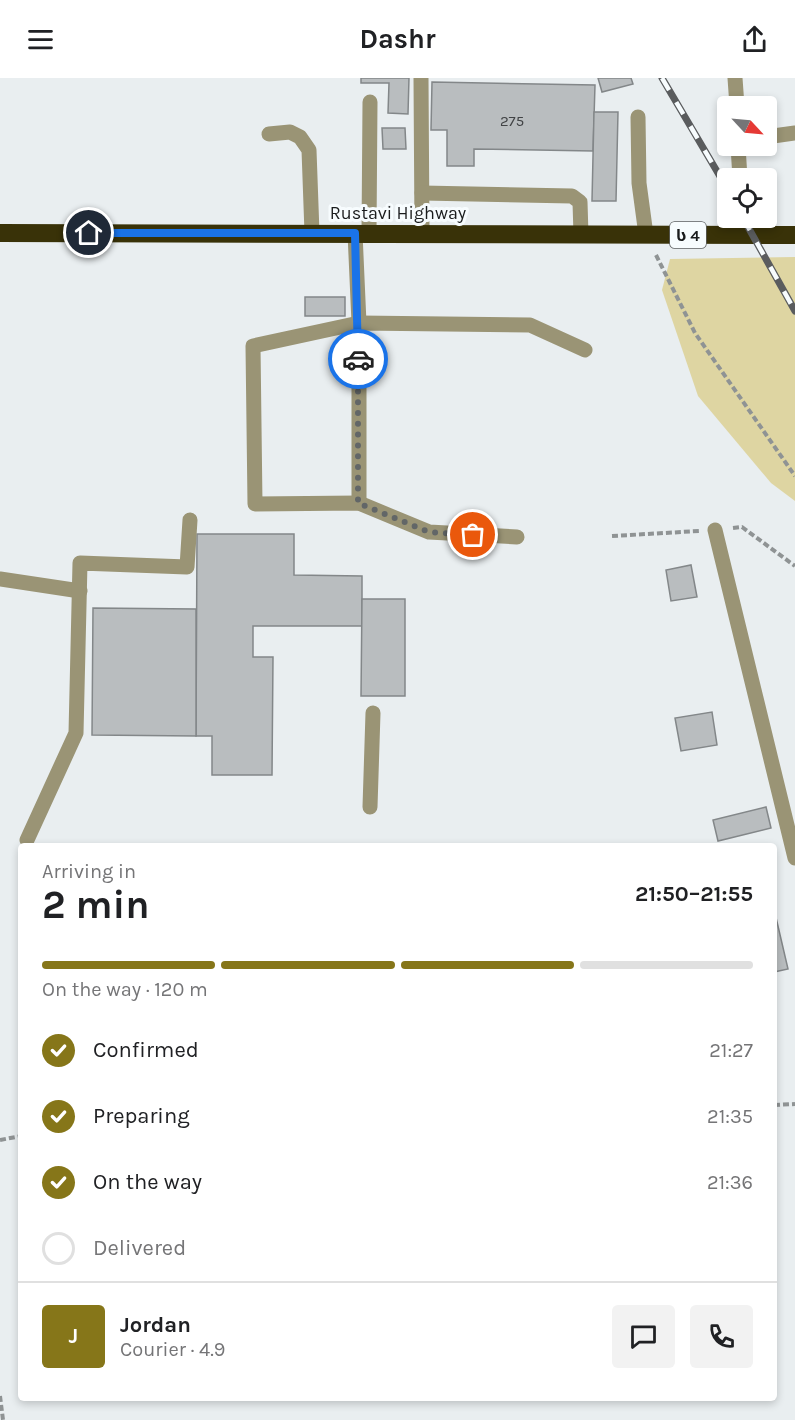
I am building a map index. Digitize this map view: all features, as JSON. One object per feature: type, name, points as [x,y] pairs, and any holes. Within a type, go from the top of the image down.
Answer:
[{"type":"highway","name":"Rustavi Highway","points":[[0,233],[646,235],[721,228]]},
{"type":"highway","name":"Rustavi Highway","points":[[754,228],[795,235]]},
{"type":"street","points":[[421,78],[423,233]]},
{"type":"street","points":[[735,78],[736,96]]},
{"type":"street","points":[[358,503],[358,323],[370,102]]},
{"type":"street","points":[[638,117],[639,183],[646,235]]},
{"type":"street","points":[[269,134],[290,132],[300,137],[309,150],[312,233]]},
{"type":"street","points":[[777,135],[795,133]]},
{"type":"street","points":[[422,193],[572,196],[580,202],[580,235]]},
{"type":"street","points":[[517,537],[429,532],[358,503],[255,504],[253,346],[358,323],[531,325],[585,350]]},
{"type":"street","points":[[27,840],[76,733],[80,563],[187,567],[190,520]]},
{"type":"street","points":[[715,530],[795,858]]},
{"type":"street","points":[[0,579],[80,591]]},
{"type":"street","points":[[370,807],[373,713]]},
{"type":"path","points":[[646,235],[695,333],[795,476]]},
{"type":"path","points":[[777,1106],[795,1104]]},
{"type":"path","points":[[0,1140],[18,1137]]},
{"type":"path","points":[[0,1396],[3,1420]]},
{"type":"shaded area","points":[[795,257],[795,501],[771,483],[698,396],[662,290],[670,259]]},
{"type":"building","points":[[361,78],[409,78],[408,114],[388,113],[389,83],[361,83]]},
{"type":"building","points":[[598,78],[631,78],[633,84],[602,92]]},
{"type":"building","points":[[432,82],[595,85],[593,151],[474,149],[474,166],[447,166],[447,130],[431,130]]},
{"type":"building","points":[[594,112],[618,112],[616,201],[592,201]]},
{"type":"building","points":[[382,128],[405,128],[406,149],[383,149]]},
{"type":"building","points":[[305,297],[345,297],[345,316],[305,316]]},
{"type":"building","points":[[197,534],[294,534],[294,575],[362,576],[362,626],[253,626],[253,657],[273,657],[272,775],[212,775],[212,736],[196,736]]},
{"type":"building","points":[[691,565],[697,597],[671,601],[666,570]]},
{"type":"building","points":[[362,599],[405,599],[405,696],[361,696]]},
{"type":"building","points":[[93,608],[196,609],[196,736],[92,735]]},
{"type":"building","points":[[712,712],[717,745],[681,751],[675,718]]},
{"type":"building","points":[[766,807],[771,828],[718,841],[713,820]]},
{"type":"building","points":[[777,922],[788,969],[777,971]]},
{"type":"railway","points":[[662,78],[717,171]]},
{"type":"railway","points":[[749,228],[795,311]]},
{"type":"way so far","points":[[358,359],[358,503],[429,532],[473,535]]},
{"type":"route","points":[[89,233],[355,233],[358,359]]}]
